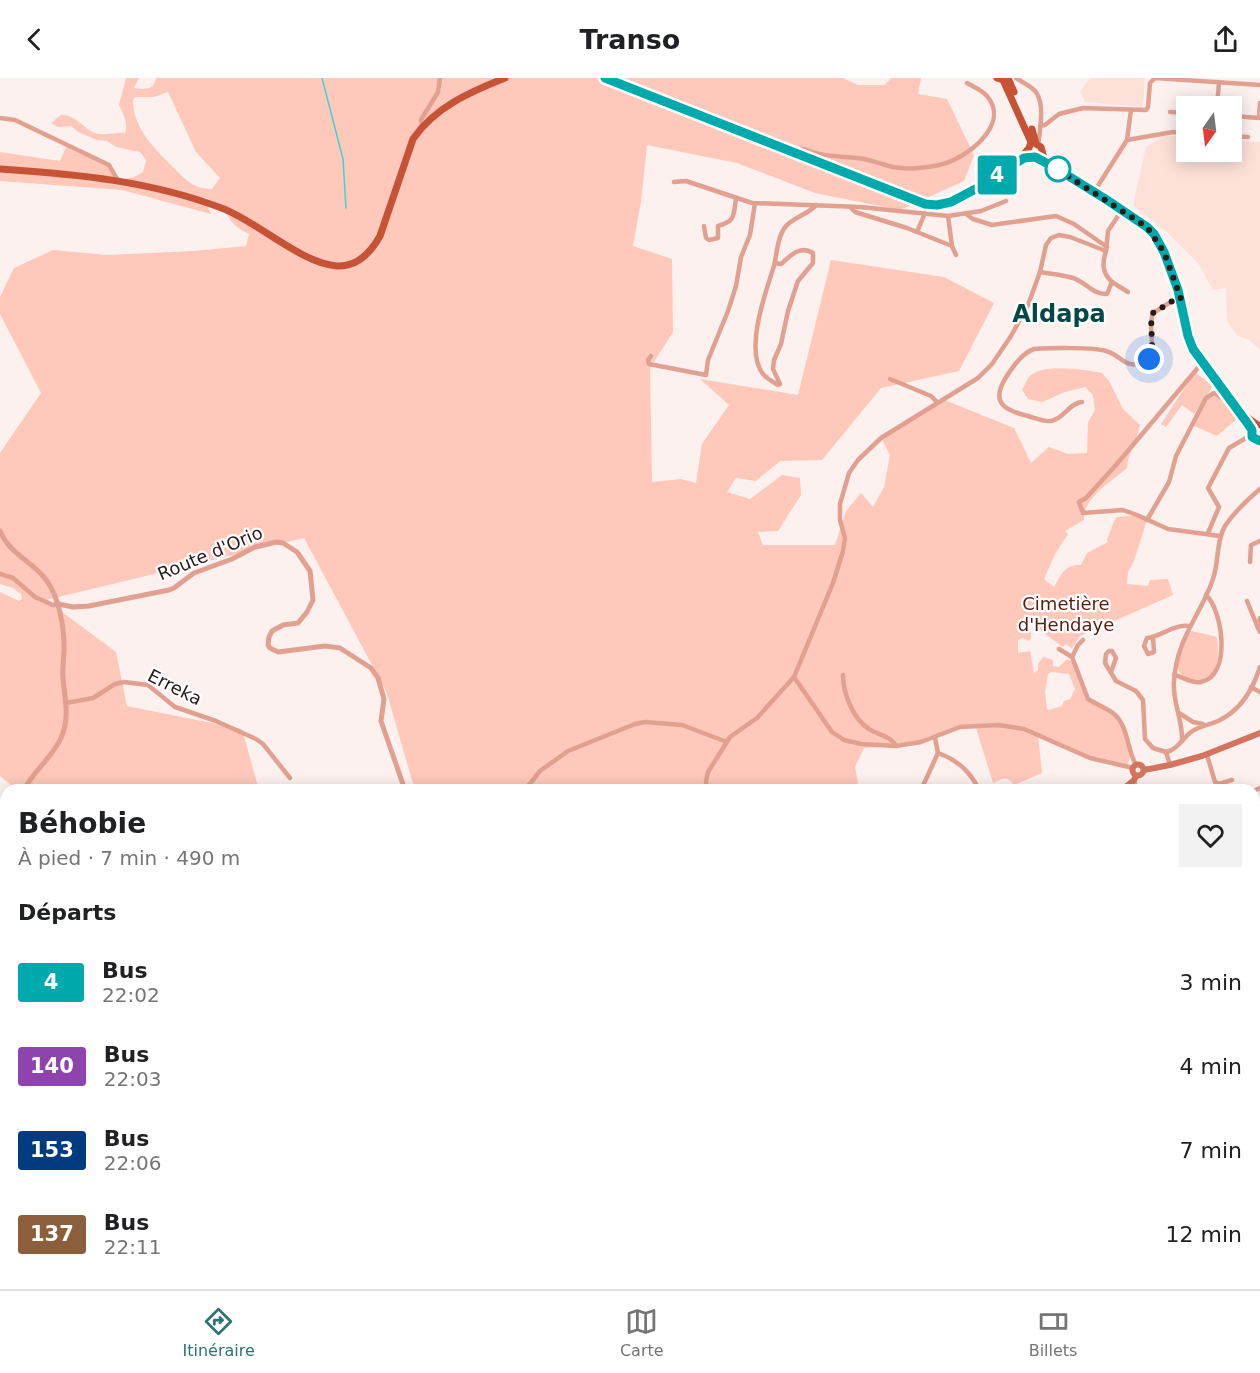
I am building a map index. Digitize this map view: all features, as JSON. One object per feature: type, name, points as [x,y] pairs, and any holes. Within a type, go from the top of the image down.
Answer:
[{"type":"main road","points":[[0,169],[117,179],[210,204],[236,214],[321,263],[339,266],[354,263],[366,256],[373,248],[380,236],[413,139],[422,126],[448,105],[505,78]]},
{"type":"main road","points":[[422,126],[459,102],[511,78]]},
{"type":"main road","points":[[605,78],[918,202],[938,205],[963,196],[1024,158],[1040,155],[1004,79]]},
{"type":"main road","points":[[1035,147],[1030,154],[1034,157],[1122,210],[1147,227],[1156,237],[1164,252],[1181,299],[1190,342],[1202,363],[1257,431],[1260,448]]},
{"type":"main road","points":[[1017,162],[1035,147]]},
{"type":"main road","points":[[1035,147],[1045,162]]},
{"type":"main road","points":[[1128,784],[1144,770],[1207,755],[1260,733]]},
{"type":"main road","points":[[1135,778],[1132,771],[1135,766],[1142,766],[1144,770]]},
{"type":"street","points":[[422,126],[421,120],[438,92],[440,78]]},
{"type":"street","points":[[1016,78],[1033,89],[1038,96],[1040,126],[1035,147]]},
{"type":"street","points":[[1040,126],[1059,114],[1093,107],[1146,110],[1150,83],[1153,79],[1260,85]]},
{"type":"street","points":[[1218,96],[1219,82]]},
{"type":"street","points":[[796,154],[804,149],[826,156],[859,158],[903,169],[938,165],[959,159],[978,146],[994,110],[987,96],[967,83]]},
{"type":"street","points":[[1242,116],[1259,117],[1260,103]]},
{"type":"street","points":[[1094,192],[1127,140],[1131,110]]},
{"type":"street","points":[[1170,112],[1176,112]]},
{"type":"street","points":[[0,118],[15,120],[109,165],[117,179]]},
{"type":"street","points":[[1127,140],[1176,132]]},
{"type":"street","points":[[1242,137],[1248,138]]},
{"type":"street","points":[[674,182],[686,182],[755,203],[925,213],[948,218],[1006,201]]},
{"type":"street","points":[[704,226],[706,238],[709,240],[718,238],[718,226],[730,223],[733,219],[736,199]]},
{"type":"street","points":[[651,356],[648,360],[649,364],[706,375],[711,352],[736,286],[741,257],[750,235],[755,203]]},
{"type":"street","points":[[775,263],[781,264],[799,250],[808,250],[813,253],[813,263],[798,281],[788,311],[781,344],[774,360],[773,369],[780,384],[778,385],[762,373],[755,351],[763,296],[775,263],[774,259],[781,235],[786,226],[816,205]]},
{"type":"street","points":[[937,214],[938,205]]},
{"type":"street","points":[[851,208],[855,212],[952,246]]},
{"type":"street","points":[[1122,210],[1108,231],[1107,249],[1102,262],[1107,278],[1128,292]]},
{"type":"street","points":[[917,232],[925,213]]},
{"type":"street","points":[[966,214],[973,219],[992,225],[1056,216],[1083,230],[1107,249]]},
{"type":"street","points":[[948,218],[952,246],[956,255]]},
{"type":"street","points":[[706,784],[708,772],[734,733],[757,718],[794,677],[833,583],[845,538],[840,520],[840,504],[849,473],[858,460],[881,438],[978,378],[992,364],[1028,305],[1040,272],[1046,245],[1051,238],[1059,235],[1070,237],[1107,249]]},
{"type":"street","points":[[1040,272],[1080,280],[1099,295],[1107,294],[1112,282]]},
{"type":"street","points":[[1082,402],[1076,403],[1050,421],[1009,411],[1000,402],[1000,393],[1003,382],[1009,374],[1027,352],[1034,349],[1104,350],[1128,364],[1137,365],[1146,362],[1152,350],[1151,320],[1153,313],[1174,300],[1181,299]]},
{"type":"street","points":[[1202,363],[1116,465],[1086,498],[1079,502],[1083,513],[1123,510],[1171,530],[1220,536]]},
{"type":"street","points":[[890,379],[931,396],[938,402]]},
{"type":"street","points":[[1147,520],[1169,482],[1176,456],[1206,398],[1214,393],[1226,400],[1231,399]]},
{"type":"street","points":[[1208,533],[1219,507],[1208,488],[1228,448],[1257,431]]},
{"type":"street","points":[[1182,740],[1182,729],[1174,695],[1174,675],[1181,646],[1206,595],[1217,562],[1220,536],[1239,507],[1260,489]]},
{"type":"street","points":[[0,531],[9,548],[40,572],[48,582],[58,604],[64,646],[63,678],[66,718],[61,739],[29,784]]},
{"type":"street","points":[[1250,562],[1251,545],[1260,541]]},
{"type":"street","name":"Route d'Orio","points":[[58,604],[73,607],[89,606],[169,590],[194,573],[232,559],[255,546],[276,542],[284,543],[297,552],[306,564],[312,581],[313,600],[298,623],[272,631],[268,645],[278,652],[325,646],[340,648],[370,668],[378,678],[381,688],[384,704],[381,721],[403,784]]},
{"type":"street","points":[[0,574],[13,578],[35,597],[53,605],[58,604]]},
{"type":"street","points":[[1174,675],[1193,683],[1200,683],[1211,678],[1220,663],[1221,637],[1214,606],[1206,595]]},
{"type":"street","points":[[1247,601],[1259,630]]},
{"type":"street","points":[[1259,630],[1260,618]]},
{"type":"street","points":[[1153,638],[1179,626],[1189,626]]},
{"type":"street","points":[[1072,657],[1083,640]]},
{"type":"street","points":[[1059,649],[1072,657],[1088,699],[1115,714],[1125,732],[1130,756],[1135,766]]},
{"type":"street","points":[[1111,672],[1116,681],[1140,694],[1144,705],[1146,739],[1153,748],[1166,752],[1194,730],[1216,722],[1234,711],[1251,687],[1260,667]]},
{"type":"street","points":[[843,675],[845,690],[858,719],[867,729],[893,740],[896,746]]},
{"type":"street","points":[[794,677],[832,732],[844,740],[861,744],[896,746],[935,738],[960,727],[1013,726],[1033,732],[1090,758],[1135,766]]},
{"type":"street","name":"Erreka","points":[[66,703],[93,698],[115,684],[124,682],[148,685],[176,707],[216,721],[256,739],[263,744],[290,778]]},
{"type":"street","points":[[1251,687],[1260,692]]},
{"type":"street","points":[[1179,713],[1192,722],[1207,724]]},
{"type":"street","points":[[530,784],[540,771],[568,751],[635,724],[682,725],[727,742]]},
{"type":"street","points":[[924,784],[938,753],[935,738]]},
{"type":"street","points":[[1166,752],[1170,765]]},
{"type":"street","points":[[938,753],[950,757],[963,766],[976,784]]},
{"type":"street","points":[[1207,755],[1215,783],[1232,780]]},
{"type":"street","points":[[1135,778],[1136,784]]},
{"type":"street","points":[[1260,1113],[1260,1120]]},
{"type":"shaded area","points":[[1090,78],[1145,78],[1143,107],[1085,102],[1080,91]]},
{"type":"shaded area","points":[[1163,136],[1176,136],[1176,162],[1242,162],[1242,141],[1260,142],[1260,350],[1249,340],[1238,336],[1227,322],[1226,288],[1213,290],[1198,263],[1168,233],[1133,205],[1146,147]]},
{"type":"green space","name":"Cimetière d'Hendaye","points":[[126,78],[139,78],[134,88],[142,89],[151,87],[156,78],[843,78],[858,85],[885,85],[891,78],[921,78],[918,94],[947,99],[974,155],[964,181],[900,210],[815,193],[737,163],[647,145],[633,246],[672,259],[673,332],[650,368],[652,482],[681,479],[696,483],[702,444],[729,405],[700,379],[798,395],[831,260],[944,277],[994,303],[959,371],[881,388],[822,460],[780,461],[756,481],[736,478],[727,492],[750,499],[782,475],[800,478],[801,495],[778,531],[758,532],[763,545],[835,545],[846,511],[861,493],[873,507],[884,487],[890,455],[881,438],[942,399],[1014,428],[1031,463],[1049,447],[1068,454],[1087,453],[1088,422],[1095,410],[1093,395],[1085,387],[1065,392],[1042,402],[1028,399],[1022,390],[1028,378],[1043,370],[1064,368],[1102,373],[1109,381],[1123,409],[1140,425],[1139,431],[1127,468],[1093,498],[1085,512],[1084,520],[1065,531],[1068,534],[1055,554],[1044,579],[1054,587],[1067,568],[1081,565],[1087,553],[1108,542],[1117,517],[1137,515],[1147,520],[1134,561],[1128,572],[1127,584],[1148,586],[1150,580],[1168,579],[1173,595],[1080,636],[1072,648],[1065,644],[1063,647],[1026,621],[1023,623],[1023,628],[1031,632],[1031,638],[1029,641],[1023,638],[1018,640],[1018,653],[1030,651],[1034,673],[1038,670],[1038,664],[1043,657],[1053,660],[1053,666],[1059,667],[1066,660],[1074,663],[1088,699],[1115,714],[1120,722],[1130,756],[1128,766],[1090,758],[1038,735],[1042,773],[1016,784],[1007,779],[993,783],[976,728],[1013,726],[960,727],[935,738],[896,746],[864,748],[855,767],[857,784],[413,784],[386,691],[304,538],[46,600],[116,652],[127,706],[242,729],[257,784],[10,784],[0,776],[0,592],[19,601],[22,599],[21,594],[13,588],[0,584],[0,453],[41,393],[0,314],[0,297],[14,268],[53,250],[107,255],[194,251],[246,246],[249,234],[232,222],[222,205],[204,197],[211,214],[122,190],[0,181],[0,152],[60,161],[66,147],[108,166],[118,180],[134,177],[143,172],[146,160],[140,152],[97,140],[78,132],[71,126],[58,127],[51,123],[61,115],[75,119],[95,133],[125,133],[124,115],[119,105]],"holes":[[[168,92],[196,152],[220,178],[212,189],[194,185],[181,176],[152,145],[137,120],[133,100],[135,97],[154,97]],[[1051,672],[1069,674],[1075,689],[1070,699],[1064,701],[1062,706],[1047,709],[1045,692],[1048,674]]]},
{"type":"green space","points":[[1195,372],[1213,386],[1194,414],[1182,405],[1166,427],[1161,424]]},
{"type":"green space","points":[[1214,395],[1228,403],[1239,417],[1217,436],[1192,425],[1207,399]]},
{"type":"green space","points":[[1191,631],[1217,638],[1217,662],[1215,669],[1206,679],[1190,679],[1179,671],[1179,656]]},
{"type":"waterway","points":[[322,78],[343,159],[346,208]]},
{"type":"bus line","name":"4","points":[[605,78],[925,204],[937,205],[951,202],[983,185],[1024,158],[1035,157],[1071,176],[1154,234],[1164,252],[1178,290],[1193,349],[1248,424],[1252,430],[1252,437],[1260,441]]},
{"type":"district","name":"Aldapa","points":[[1059,314]]},
{"type":"route","points":[[1058,169],[1054,167],[1147,227],[1156,237],[1164,252],[1181,299],[1174,300],[1153,313],[1151,320],[1152,350],[1149,359]]}]
